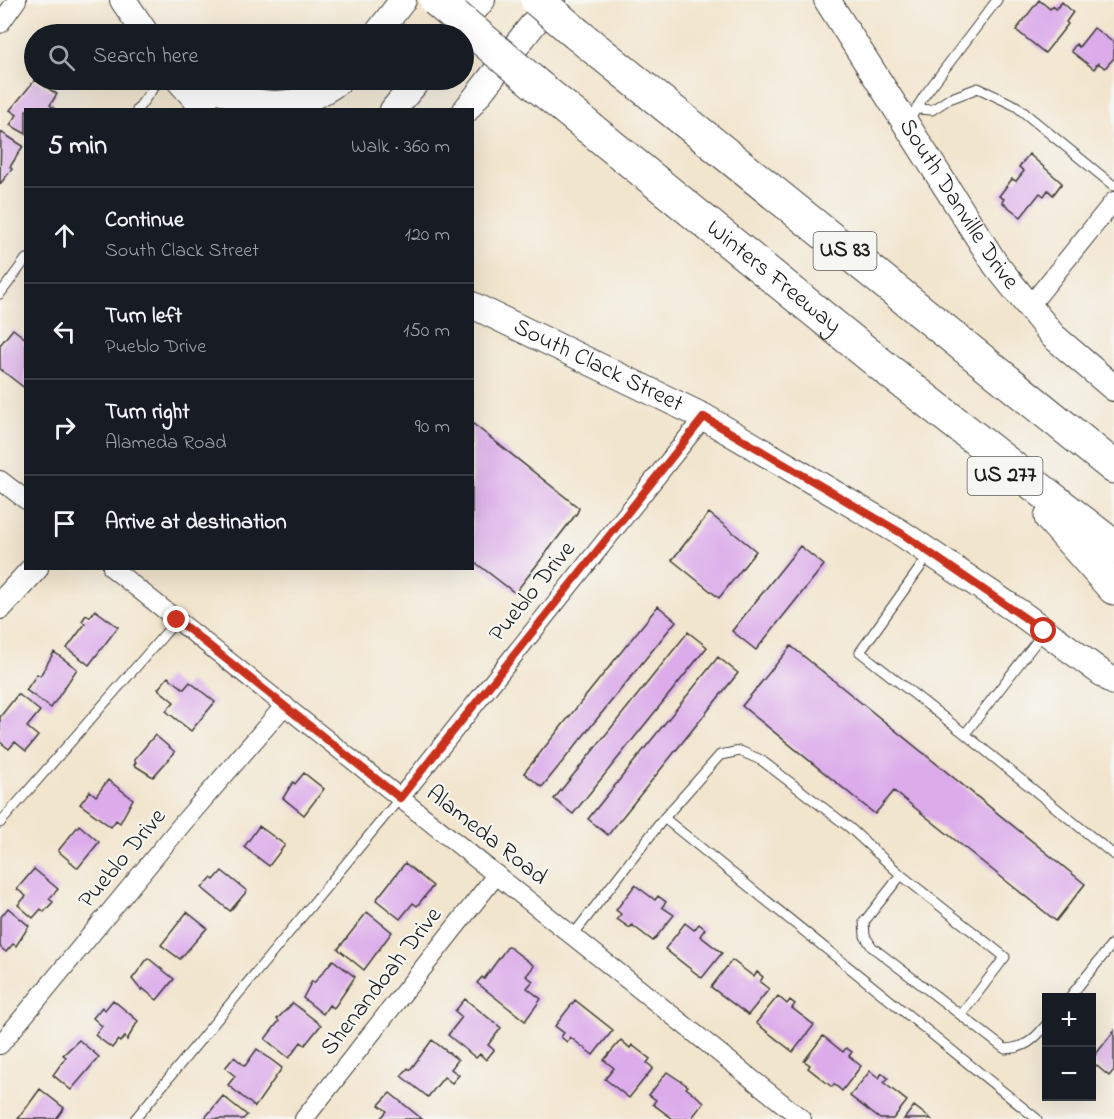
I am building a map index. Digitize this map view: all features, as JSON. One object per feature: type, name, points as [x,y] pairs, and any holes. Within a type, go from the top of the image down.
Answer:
[{"type":"highway","name":"Winters Freeway","points":[[436,0],[464,24]]},
{"type":"highway","name":"US 83","points":[[537,0],[1114,467]]},
{"type":"highway","name":"Winters Freeway","points":[[474,32],[889,371],[1114,547]]},
{"type":"highway","name":"US 277","points":[[889,371],[1057,522],[1114,588]]},
{"type":"main road","points":[[123,0],[139,24]]},
{"type":"main road","points":[[385,24],[403,0]]},
{"type":"main road","points":[[462,24],[482,0]]},
{"type":"main road","points":[[468,108],[552,0]]},
{"type":"main road","name":"South Danville Drive","points":[[827,0],[912,115],[996,265],[1028,308],[1053,336],[1114,388]]},
{"type":"main road","points":[[188,90],[204,108]]},
{"type":"main road","points":[[221,90],[261,105],[297,103],[326,90]]},
{"type":"main road","points":[[395,108],[410,90]]},
{"type":"main road","name":"South Clack Street","points":[[474,306],[704,417],[930,552],[1114,682]]},
{"type":"main road","points":[[0,606],[32,570]]},
{"type":"street","points":[[0,24],[17,0]]},
{"type":"street","points":[[1028,308],[1114,201]]},
{"type":"street","name":"Pueblo Drive","points":[[400,798],[704,417]]},
{"type":"street","points":[[0,480],[24,498]]},
{"type":"street","name":"Alameda Road","points":[[114,570],[802,1119]]},
{"type":"street","name":"Pueblo Drive","points":[[0,1045],[183,823],[285,705]]},
{"type":"street","name":"Shenandoah Drive","points":[[304,1119],[497,874]]},
{"type":"lane","points":[[912,115],[997,0]]},
{"type":"lane","points":[[912,115],[932,110],[949,99],[978,88],[1016,106],[1114,186]]},
{"type":"lane","points":[[138,108],[152,90]]},
{"type":"lane","points":[[0,294],[24,262]]},
{"type":"lane","points":[[930,552],[860,652],[1114,855]]},
{"type":"lane","points":[[0,823],[177,620]]},
{"type":"lane","points":[[965,735],[1044,631]]},
{"type":"lane","points":[[573,935],[664,818],[720,755],[740,751],[761,760],[850,828],[901,874],[1005,957],[961,1016]]},
{"type":"lane","points":[[135,1119],[400,798]]},
{"type":"lane","points":[[664,818],[1037,1119]]},
{"type":"lane","points":[[901,874],[864,922],[866,936],[872,947],[1005,1049],[1019,1048],[1033,1041],[1042,1031]]},
{"type":"lane","points":[[1074,993],[1114,942]]},
{"type":"building","points":[[1039,0],[1050,9],[1053,6],[1056,9],[1062,2],[1073,12],[1066,22],[1068,24],[1045,53],[1016,30]]},
{"type":"building","points":[[1094,28],[1114,43],[1114,58],[1105,68],[1098,63],[1094,69],[1071,51],[1076,44],[1079,47]]},
{"type":"building","points":[[27,90],[51,90],[57,94],[50,105],[54,108],[24,108],[24,133],[10,125],[17,115],[10,110]]},
{"type":"building","points":[[1,132],[23,146],[10,167],[12,169],[0,184]]},
{"type":"building","points":[[1029,154],[1062,183],[1053,195],[1048,190],[1044,196],[1040,193],[1021,217],[1002,202],[1004,199],[999,196],[1012,179],[1016,181],[1024,171],[1019,167]]},
{"type":"building","points":[[13,329],[24,337],[24,387],[0,369],[0,345]]},
{"type":"building","points":[[474,425],[579,508],[515,593],[474,562]]},
{"type":"building","points":[[709,513],[756,551],[719,598],[672,560]]},
{"type":"building","points":[[800,546],[824,565],[756,650],[732,631]]},
{"type":"building","points":[[658,606],[676,621],[542,787],[524,773]]},
{"type":"building","points":[[95,610],[118,627],[89,665],[67,648],[85,624],[82,621],[86,615],[90,617]]},
{"type":"building","points":[[688,632],[707,647],[573,814],[554,799]]},
{"type":"building","points":[[791,646],[1085,884],[1056,921],[894,791],[875,814],[742,706]]},
{"type":"building","points":[[54,652],[77,669],[51,708],[26,690],[37,674],[40,676]]},
{"type":"building","points":[[718,657],[738,673],[608,835],[588,819]]},
{"type":"building","points":[[168,677],[184,689],[190,682],[215,702],[191,731],[166,711],[174,702],[158,689]]},
{"type":"building","points":[[18,694],[40,711],[27,727],[38,736],[26,751],[15,742],[9,749],[0,742],[0,717]]},
{"type":"building","points":[[155,735],[175,752],[153,777],[134,765],[136,762],[134,760]]},
{"type":"building","points":[[304,773],[324,789],[304,815],[283,798],[293,782],[295,784]]},
{"type":"building","points":[[108,780],[133,799],[120,823],[116,820],[111,827],[80,804],[90,791],[96,796]]},
{"type":"building","points":[[79,825],[99,842],[78,868],[58,851]]},
{"type":"building","points":[[259,826],[285,845],[269,866],[244,847]]},
{"type":"building","points":[[405,863],[433,886],[417,906],[413,903],[400,919],[376,900]]},
{"type":"building","points":[[34,869],[58,889],[49,899],[53,902],[44,912],[41,909],[33,918],[18,905],[26,896],[17,889]]},
{"type":"building","points":[[222,871],[247,891],[230,911],[202,888]]},
{"type":"building","points":[[635,885],[655,900],[658,896],[666,902],[662,907],[674,915],[653,941],[632,925],[630,928],[617,919],[621,914],[616,910]]},
{"type":"building","points":[[8,908],[29,926],[16,946],[13,944],[6,952],[0,947],[0,918]]},
{"type":"building","points":[[187,912],[207,928],[180,959],[161,945]]},
{"type":"building","points":[[367,912],[392,932],[364,970],[338,949]]},
{"type":"building","points":[[685,923],[694,930],[699,924],[705,929],[700,936],[722,953],[702,978],[665,949]]},
{"type":"building","points":[[508,946],[534,966],[526,976],[533,981],[527,988],[541,999],[525,1021],[477,983],[482,977],[484,979]]},
{"type":"building","points":[[148,958],[174,979],[157,1000],[142,988],[141,990],[132,979]]},
{"type":"building","points":[[333,960],[355,977],[334,1008],[329,1005],[323,1014],[303,998],[312,981],[314,983]]},
{"type":"building","points":[[732,960],[754,977],[757,972],[763,977],[760,982],[769,989],[748,1015],[711,987]]},
{"type":"building","points":[[778,996],[787,1004],[790,1000],[795,1004],[792,1008],[814,1025],[793,1052],[756,1023]]},
{"type":"building","points":[[465,999],[501,1028],[488,1045],[494,1050],[486,1060],[480,1054],[476,1058],[448,1035],[462,1017],[455,1011]]},
{"type":"building","points":[[113,1000],[138,1021],[127,1040],[125,1037],[120,1042],[118,1040],[112,1048],[95,1035],[102,1026],[93,1018],[102,1007],[105,1010]]},
{"type":"building","points":[[575,1000],[613,1030],[593,1055],[570,1037],[567,1042],[561,1037],[564,1033],[555,1026]]},
{"type":"building","points":[[293,1003],[321,1025],[305,1045],[301,1042],[289,1058],[265,1039],[279,1021],[277,1019]]},
{"type":"building","points":[[1114,1031],[1114,1070],[1109,1076],[1096,1065],[1096,1054]]},
{"type":"building","points":[[823,1036],[843,1052],[846,1048],[852,1052],[849,1056],[861,1066],[842,1091],[834,1084],[832,1087],[808,1068],[810,1065],[804,1061]]},
{"type":"building","points":[[79,1040],[99,1057],[71,1090],[53,1075],[66,1057],[63,1055]]},
{"type":"building","points":[[432,1040],[458,1060],[451,1069],[459,1075],[452,1083],[444,1077],[428,1097],[401,1076],[408,1068],[410,1070]]},
{"type":"building","points":[[621,1040],[630,1048],[632,1045],[650,1059],[647,1063],[653,1068],[629,1098],[605,1079],[614,1068],[604,1060]]},
{"type":"building","points":[[257,1049],[282,1068],[255,1107],[228,1085],[235,1076],[225,1068],[234,1057],[245,1066]]},
{"type":"building","points":[[870,1071],[879,1078],[882,1073],[888,1078],[884,1083],[907,1101],[893,1119],[880,1119],[850,1096]]},
{"type":"building","points":[[667,1072],[688,1086],[686,1088],[704,1102],[691,1119],[673,1119],[653,1104],[656,1100],[649,1095]]},
{"type":"building","points":[[40,1089],[64,1108],[56,1119],[18,1119]]},
{"type":"building","points":[[390,1093],[422,1119],[380,1119],[387,1111],[379,1105]]},
{"type":"building","points":[[223,1096],[247,1115],[243,1119],[204,1119]]},
{"type":"building","points":[[914,1106],[931,1119],[904,1119]]},
{"type":"route","points":[[177,620],[400,798],[704,417],[901,533],[1044,631]]}]
